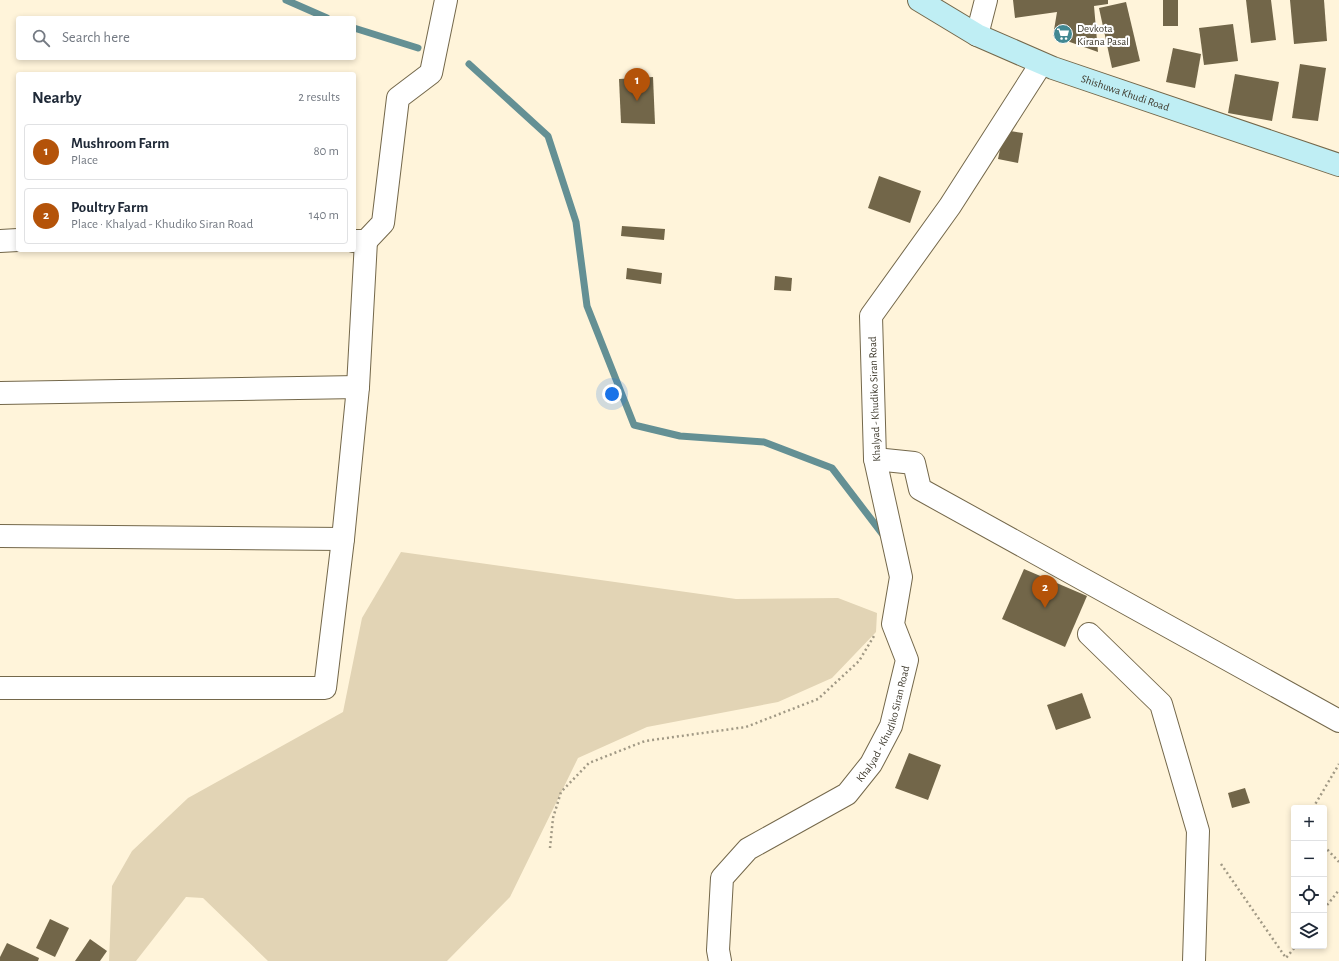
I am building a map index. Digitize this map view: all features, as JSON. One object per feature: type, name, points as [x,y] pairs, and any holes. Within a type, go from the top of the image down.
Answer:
[{"type":"main road","name":"Shishuwa Khudi Road","points":[[920,0],[977,34],[1041,64],[1339,165]]},
{"type":"street","points":[[0,688],[325,688],[343,539],[358,387],[360,241],[383,223],[398,98],[431,73],[446,0]]},
{"type":"street","points":[[977,34],[986,0]]},
{"type":"street","name":"Khalyad - Khudiko Siran Road","points":[[720,961],[718,950],[722,878],[748,849],[847,794],[871,764],[891,726],[907,660],[893,624],[901,577],[875,459],[871,316],[950,206],[1041,64]]},
{"type":"street","points":[[0,240],[16,240]]},
{"type":"street","points":[[0,392],[358,387]]},
{"type":"street","points":[[875,459],[914,463],[920,488],[1339,721]]},
{"type":"street","points":[[0,536],[343,539]]},
{"type":"street","points":[[1089,634],[1161,704],[1198,830],[1194,961]]},
{"type":"path","points":[[550,848],[554,818],[561,792],[589,763],[645,741],[746,727],[818,699],[859,661],[876,632],[893,624]]},
{"type":"path","points":[[1315,805],[1339,764]]},
{"type":"path","points":[[1327,849],[1339,862]]},
{"type":"path","points":[[1220,862],[1286,958],[1294,949]]},
{"type":"path","points":[[1327,905],[1339,890]]},
{"type":"shaded area","points":[[401,552],[736,599],[838,598],[877,613],[876,632],[832,678],[778,702],[647,727],[578,758],[510,897],[447,961],[268,961],[203,898],[186,897],[136,961],[109,961],[112,886],[132,851],[188,798],[343,712],[362,618]]},
{"type":"building","points":[[1013,0],[1108,0],[1108,4],[1094,6],[1098,52],[1053,36],[1057,12],[1015,18]]},
{"type":"building","points":[[1163,0],[1178,0],[1178,26],[1163,26]]},
{"type":"building","points":[[1246,0],[1271,0],[1276,40],[1251,43]]},
{"type":"building","points":[[1290,0],[1324,0],[1327,41],[1294,44]]},
{"type":"building","points":[[1126,2],[1140,61],[1112,68],[1099,8]]},
{"type":"building","points":[[1233,24],[1238,61],[1204,65],[1199,28]]},
{"type":"building","points":[[1173,48],[1201,54],[1195,88],[1166,82]]},
{"type":"building","points":[[1300,64],[1326,68],[1318,121],[1292,118]]},
{"type":"building","points":[[1235,74],[1279,82],[1272,121],[1228,113]]},
{"type":"building","points":[[653,77],[655,124],[621,123],[619,79]]},
{"type":"building","points":[[1004,130],[1023,133],[1018,163],[998,159]]},
{"type":"building","points":[[879,176],[921,191],[910,223],[868,208]]},
{"type":"building","points":[[622,226],[665,229],[664,240],[621,236]]},
{"type":"building","points":[[627,268],[662,273],[661,284],[626,279]]},
{"type":"building","points":[[775,276],[792,278],[791,291],[774,290]]},
{"type":"building","points":[[1024,569],[1087,596],[1065,647],[1002,619]]},
{"type":"building","points":[[1082,693],[1091,718],[1056,730],[1047,705]]},
{"type":"building","points":[[909,753],[941,765],[928,800],[895,788]]},
{"type":"building","points":[[1245,788],[1250,803],[1232,808],[1228,793]]},
{"type":"building","points":[[50,919],[69,928],[55,957],[36,948]]},
{"type":"building","points":[[90,939],[107,951],[100,961],[75,961]]},
{"type":"building","points":[[7,943],[39,958],[38,961],[0,961],[0,957]]},
{"type":"waterway","points":[[286,0],[322,16]]},
{"type":"waterway","points":[[356,29],[418,48]]},
{"type":"waterway","points":[[469,64],[548,136],[576,222],[587,306],[634,425],[680,436],[764,442],[832,468],[884,536]]},
{"type":"place","name":"Devkota Kirana Pasal","points":[[1063,34]]},
{"type":"place","name":"Mushroom Farm","points":[[637,101]]},
{"type":"place","name":"Poultry Farm","points":[[1045,608]]}]
